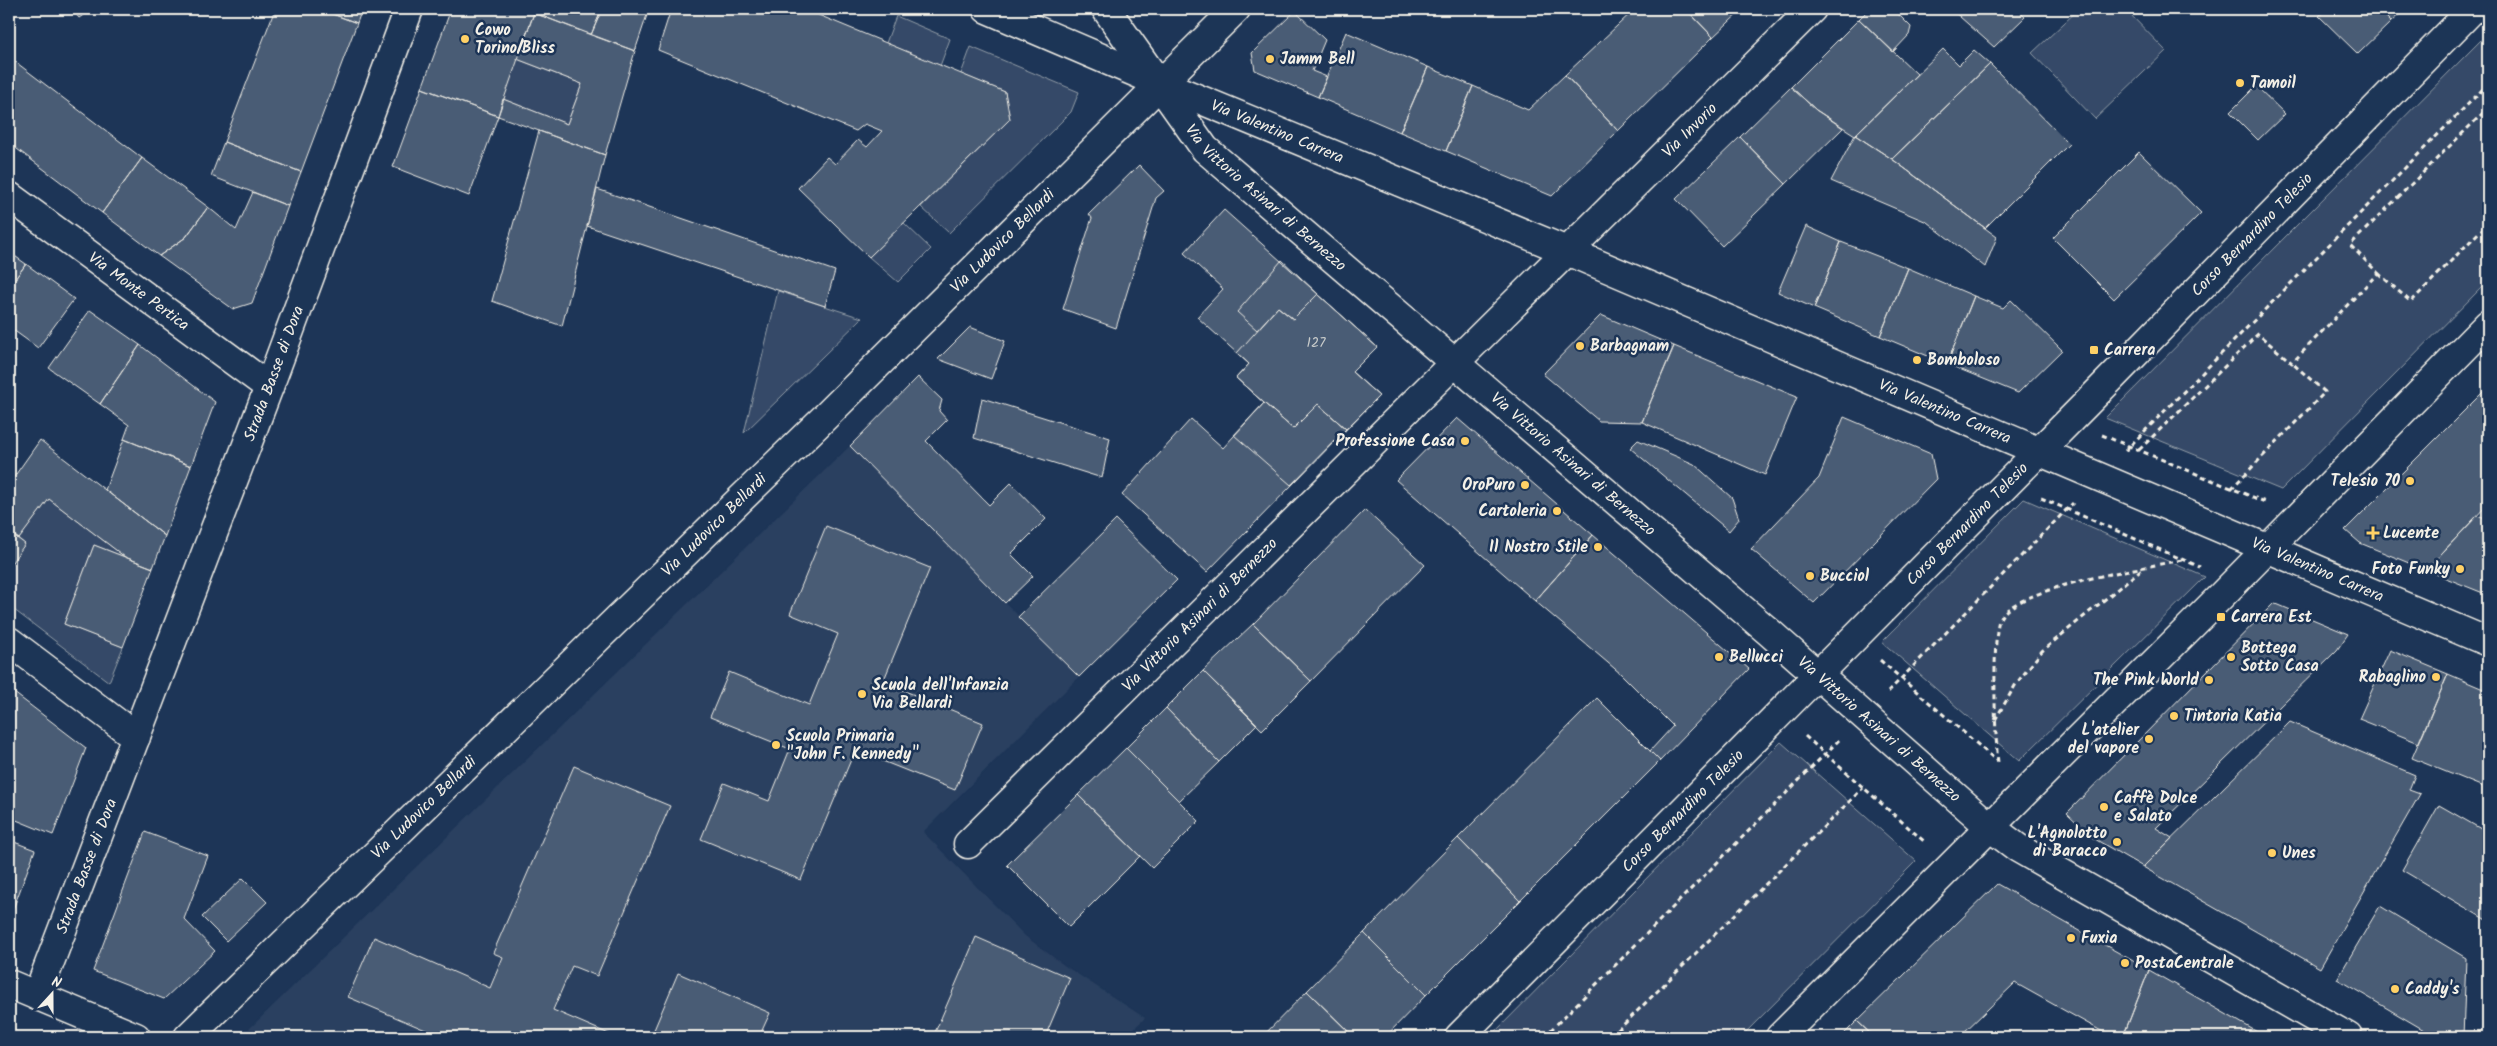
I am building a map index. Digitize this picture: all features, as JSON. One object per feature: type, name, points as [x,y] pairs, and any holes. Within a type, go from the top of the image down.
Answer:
[{"type":"street","name":"Strada Basse di Dora","points":[[37,996],[409,9]]},
{"type":"street","name":"Via Valentino Carrera","points":[[987,9],[1160,83],[1567,251],[2267,550],[2488,642]]},
{"type":"street","name":"Via Vittorio Asinari di Bernezzo","points":[[1106,9],[1205,149],[1818,675],[1990,827],[2018,848],[2348,1037]]},
{"type":"street","name":"Via Ludovico Bellardi","points":[[188,1037],[826,416],[1236,9]]},
{"type":"street","name":"Via Invorio","points":[[1567,251],[1812,9]]},
{"type":"street","name":"Corso Bernardino Telesio","points":[[1459,1037],[2473,9]]},
{"type":"street","name":"Via Monte Pertica","points":[[9,196],[268,387]]},
{"type":"street","points":[[1453,362],[1567,251]]},
{"type":"street","points":[[1780,1037],[2267,550],[2488,324]]},
{"type":"street","name":"Via Vittorio Asinari di Bernezzo","points":[[968,844],[1453,362]]},
{"type":"street","points":[[9,641],[136,737]]},
{"type":"street","points":[[9,984],[136,1037]]},
{"type":"path","points":[[1544,1037],[1901,679],[2098,477],[2488,84]]},
{"type":"path","points":[[2488,108],[2350,245],[2410,302],[2488,223]]},
{"type":"path","points":[[2292,363],[2378,273]]},
{"type":"path","points":[[2139,450],[2258,334],[2325,392],[2231,488]]},
{"type":"path","points":[[2129,447],[2268,503]]},
{"type":"path","points":[[2033,495],[2200,568]]},
{"type":"path","points":[[1874,655],[1998,762],[1995,720],[1999,619],[2006,610],[2047,590],[2182,560]]},
{"type":"path","points":[[1995,720],[2016,684],[2042,651],[2143,568]]},
{"type":"path","points":[[1799,730],[1928,844]]},
{"type":"path","points":[[1611,1037],[1863,788]]},
{"type":"shaded area","points":[[2079,9],[2125,9],[2166,51],[2095,119],[2032,53]]},
{"type":"shaded area","points":[[896,16],[950,39],[940,66],[886,43]]},
{"type":"shaded area","points":[[2488,33],[2488,281],[2281,490],[2105,418]]},
{"type":"shaded area","points":[[971,47],[1079,92],[1071,112],[949,233],[921,207],[1010,119],[1005,92],[961,74]]},
{"type":"shaded area","points":[[517,59],[582,84],[567,124],[503,99]]},
{"type":"shaded area","points":[[904,223],[931,249],[898,282],[869,257]]},
{"type":"shaded area","points":[[778,291],[862,318],[744,433]]},
{"type":"shaded area","name":"Scuola Primaria \"John F. Kennedy\"","points":[[850,446],[1079,677],[923,832],[1025,936],[1065,966],[1145,1018],[1125,1037],[248,1037],[243,1035]]},
{"type":"shaded area","points":[[49,499],[125,557],[94,545],[64,624],[123,647],[109,682],[9,606],[9,564],[25,544],[19,539]]},
{"type":"shaded area","points":[[2024,499],[2205,577],[2019,761],[1882,642]]},
{"type":"shaded area","points":[[1781,742],[1916,861],[1741,1037],[1490,1037]]},
{"type":"building","points":[[72,9],[92,9],[79,18]]},
{"type":"building","points":[[275,9],[319,9],[357,23],[301,172],[224,142]]},
{"type":"building","points":[[319,9],[362,9],[357,23]]},
{"type":"building","points":[[451,9],[524,9],[534,13],[498,116],[422,88]]},
{"type":"building","points":[[524,9],[602,9],[591,35]]},
{"type":"building","points":[[602,9],[649,9],[635,51],[591,35]]},
{"type":"building","points":[[671,9],[804,9],[1005,92],[1010,119],[869,257],[798,188],[827,157],[835,164],[858,140],[867,147],[882,131],[865,124],[856,131],[658,50]]},
{"type":"building","points":[[1635,9],[1686,9],[1713,37],[1618,131],[1565,75]]},
{"type":"building","points":[[1686,9],[1743,9],[1713,37]]},
{"type":"building","points":[[1869,9],[1893,9],[1911,27],[1909,35],[1893,52],[1859,19]]},
{"type":"building","points":[[1951,9],[2017,9],[2025,17],[1994,47]]},
{"type":"building","points":[[2327,9],[2378,9],[2391,22],[2358,54],[2319,16]]},
{"type":"building","points":[[2378,9],[2405,9],[2391,22]]},
{"type":"building","points":[[1295,11],[1325,40],[1312,71],[1327,77],[1318,97],[1255,70],[1252,53]]},
{"type":"building","points":[[534,13],[635,51],[605,155],[498,116],[503,99],[567,124],[582,84],[517,59]]},
{"type":"building","points":[[1859,19],[1917,74],[1855,135],[1816,110],[1791,87]]},
{"type":"building","points":[[1346,32],[1428,67],[1400,132],[1318,97]]},
{"type":"building","points":[[1943,49],[1959,65],[1974,50],[1990,64],[1892,159],[1855,135]]},
{"type":"building","points":[[9,57],[142,158],[102,213],[9,143]]},
{"type":"building","points":[[1990,64],[2069,144],[1985,228],[1892,159]]},
{"type":"building","points":[[1428,67],[1473,86],[1446,151],[1400,132]]},
{"type":"building","points":[[1565,75],[1618,131],[1552,196],[1446,151],[1473,86],[1528,110]]},
{"type":"building","points":[[2256,86],[2285,114],[2258,140],[2230,112]]},
{"type":"building","points":[[1791,87],[1816,110],[1843,128],[1786,184],[1740,137]]},
{"type":"building","points":[[422,88],[498,116],[469,196],[393,167]]},
{"type":"building","points":[[539,131],[605,155],[562,326],[492,301]]},
{"type":"building","points":[[1855,135],[1892,159],[1997,237],[1985,267],[1927,222],[1831,181]]},
{"type":"building","points":[[1740,137],[1786,184],[1722,246],[1676,199]]},
{"type":"building","points":[[224,142],[301,172],[288,206],[211,176]]},
{"type":"building","points":[[2139,152],[2201,213],[2114,299],[2053,238]]},
{"type":"building","points":[[142,158],[208,207],[186,237],[159,256],[102,213]]},
{"type":"building","points":[[1139,165],[1164,191],[1156,198],[1116,328],[1063,309],[1092,218],[1089,214]]},
{"type":"building","points":[[597,189],[835,271],[825,306],[587,226]]},
{"type":"building","points":[[253,192],[288,206],[252,303],[233,309],[159,256],[186,237],[208,207],[236,230]]},
{"type":"building","points":[[1224,210],[1377,347],[1352,372],[1379,396],[1207,572],[1122,495],[1191,419],[1223,448],[1264,403],[1236,378],[1249,364],[1197,317],[1223,289],[1184,253]]},
{"type":"building","points":[[1806,226],[1841,242],[1814,308],[1778,292]]},
{"type":"building","points":[[1841,242],[1908,268],[1880,336],[1814,308]]},
{"type":"building","points":[[9,252],[26,264],[9,287]]},
{"type":"building","points":[[1282,260],[1318,294],[1293,319],[1278,307],[1257,330],[1237,312]]},
{"type":"building","points":[[26,264],[74,299],[38,348],[9,327],[9,287]]},
{"type":"building","points":[[1908,268],[1974,296],[1947,364],[1880,336]]},
{"type":"building","points":[[1318,294],[1377,347],[1352,372],[1379,396],[1346,429],[1318,404],[1293,429],[1236,378],[1249,364],[1237,353],[1278,307],[1293,319]]},
{"type":"building","points":[[1974,296],[2003,308],[2011,300],[2062,350],[2018,393],[1947,364]]},
{"type":"building","points":[[90,310],[140,345],[100,404],[49,368]]},
{"type":"building","points":[[1601,315],[1674,346],[1642,422],[1599,421],[1543,374]]},
{"type":"building","points":[[970,327],[1005,341],[991,379],[938,359]]},
{"type":"building","points":[[140,345],[215,402],[191,466],[124,439],[129,425],[100,404]]},
{"type":"building","points":[[1674,346],[1797,397],[1765,475],[1642,422]]},
{"type":"building","points":[[918,377],[942,400],[939,411],[947,420],[926,441],[989,505],[1011,483],[1046,519],[1011,554],[1033,576],[1005,603],[850,446]]},
{"type":"building","points":[[2488,387],[2488,504],[2426,570],[2360,543],[2345,530]]},
{"type":"building","points":[[982,398],[1110,438],[1102,478],[974,438]]},
{"type":"building","points":[[1264,403],[1293,429],[1318,404],[1346,429],[1291,485],[1234,435]]},
{"type":"building","points":[[1844,417],[1931,454],[1936,479],[1814,603],[1751,549],[1819,478]]},
{"type":"building","points":[[1457,418],[1593,535],[1535,601],[1396,480]]},
{"type":"building","points":[[124,439],[191,466],[165,536],[105,490]]},
{"type":"building","points":[[40,440],[165,536],[153,568],[125,557],[49,499],[19,539],[9,532],[9,484]]},
{"type":"building","points":[[1638,440],[1694,464],[1732,498],[1739,519],[1729,531],[1630,448]]},
{"type":"building","points":[[1365,510],[1425,565],[1311,681],[1253,624]]},
{"type":"building","points":[[2477,516],[2488,520],[2488,595],[2426,570]]},
{"type":"building","points":[[1116,520],[1177,580],[1079,677],[1018,617]]},
{"type":"building","name":"Scuola dell'Infanzia Via Bellardi","points":[[826,526],[930,568],[883,682],[983,723],[955,790],[855,750],[801,880],[701,839],[724,783],[769,801],[790,749],[710,717],[729,672],[809,705],[838,634],[790,614]]},
{"type":"building","points":[[9,532],[25,544],[10,565],[9,564]]},
{"type":"building","points":[[1593,535],[1749,669],[1660,761],[1650,751],[1673,726],[1621,674],[1535,601]]},
{"type":"building","points":[[94,545],[153,568],[123,647],[64,624]]},
{"type":"building","points":[[2274,603],[2348,634],[2337,650],[2156,828],[2172,838],[2143,867],[2093,838],[2067,813]]},
{"type":"building","points":[[1253,624],[1311,681],[1262,730],[1203,671]]},
{"type":"building","points":[[2390,650],[2448,674],[2419,743],[2359,719]]},
{"type":"building","points":[[1203,671],[1257,724],[1219,762],[1166,708]]},
{"type":"building","points":[[2448,674],[2488,691],[2488,789],[2412,758]]},
{"type":"building","points":[[9,689],[86,748],[53,835],[9,817]]},
{"type":"building","points":[[1597,698],[1660,761],[1520,901],[1458,838]]},
{"type":"building","points":[[1166,708],[1219,762],[1179,801],[1126,748]]},
{"type":"building","name":"Unes","points":[[2290,722],[2415,775],[2409,790],[2420,794],[2320,968],[2143,867]]},
{"type":"building","points":[[1126,748],[1199,821],[1152,868],[1078,795]]},
{"type":"building","points":[[574,766],[670,806],[597,976],[572,966],[553,1010],[616,1037],[442,1037],[348,997],[374,937],[490,988],[503,957],[493,953]]},
{"type":"building","points":[[1078,795],[1140,856],[1069,927],[1007,865]]},
{"type":"building","points":[[2439,805],[2488,833],[2488,921],[2402,870]]},
{"type":"building","points":[[145,832],[208,856],[184,919],[215,951],[164,999],[93,971]]},
{"type":"building","points":[[1458,838],[1520,901],[1426,995],[1364,933]]},
{"type":"building","points":[[9,840],[35,850],[9,920]]},
{"type":"building","points":[[243,878],[267,902],[226,941],[202,917]]},
{"type":"building","points":[[1997,884],[2149,970],[2123,1037],[2112,1037],[2015,983],[1959,1037],[1874,1037],[1857,1021]]},
{"type":"building","points":[[2380,906],[2466,958],[2463,1037],[2436,1037],[2337,979]]},
{"type":"building","points":[[1364,933],[1426,995],[1385,1037],[1354,1037],[1307,991]]},
{"type":"building","points":[[976,937],[1070,978],[1045,1037],[933,1037]]},
{"type":"building","points":[[2149,970],[2266,1037],[2123,1037]]},
{"type":"building","points":[[678,973],[770,1013],[759,1037],[651,1037]]},
{"type":"building","points":[[1307,991],[1354,1037],[1262,1037]]},
{"type":"building","points":[[1857,1021],[1874,1037],[1841,1037]]},
{"type":"place","name":"Cowo Torino/Bliss","points":[[465,39]]},
{"type":"place","name":"Jamm Bell","points":[[1270,59]]},
{"type":"place","name":"Tamoil","points":[[2240,83]]},
{"type":"place","name":"Barbagnam","points":[[1580,346]]},
{"type":"place","name":"Carrera","points":[[2094,350]]},
{"type":"place","name":"Bomboloso","points":[[1917,360]]},
{"type":"place","name":"Professione Casa","points":[[1465,441]]},
{"type":"place","name":"Telesio 70","points":[[2410,481]]},
{"type":"place","name":"OroPuro","points":[[1525,485]]},
{"type":"place","name":"Cartoleria","points":[[1557,511]]},
{"type":"place","name":"Lucente","points":[[2373,533]]},
{"type":"place","name":"Il Nostro Stile","points":[[1598,547]]},
{"type":"place","name":"Foto Funky","points":[[2460,569]]},
{"type":"place","name":"Bucciol","points":[[1810,576]]},
{"type":"place","name":"Carrera Est","points":[[2221,617]]},
{"type":"place","name":"Bellucci","points":[[1719,657]]},
{"type":"place","name":"Bottega Sotto Casa","points":[[2231,657]]},
{"type":"place","name":"Rabaglino","points":[[2436,677]]},
{"type":"place","name":"The Pink World","points":[[2209,680]]},
{"type":"place","name":"Scuola dell'Infanzia Via Bellardi","points":[[862,694]]},
{"type":"place","name":"Tintoria Katia","points":[[2174,716]]},
{"type":"place","name":"L'atelier del vapore","points":[[2149,739]]},
{"type":"place","name":"Scuola Primaria \"John F. Kennedy\"","points":[[776,745]]},
{"type":"place","name":"Caffè Dolce e Salato","points":[[2104,807]]},
{"type":"place","name":"L'Agnolotto di Baracco","points":[[2117,842]]},
{"type":"place","name":"Unes","points":[[2272,853]]},
{"type":"place","name":"Fuxia","points":[[2071,938]]},
{"type":"place","name":"PostaCentrale","points":[[2125,963]]},
{"type":"place","name":"Caddy's","points":[[2395,989]]}]
